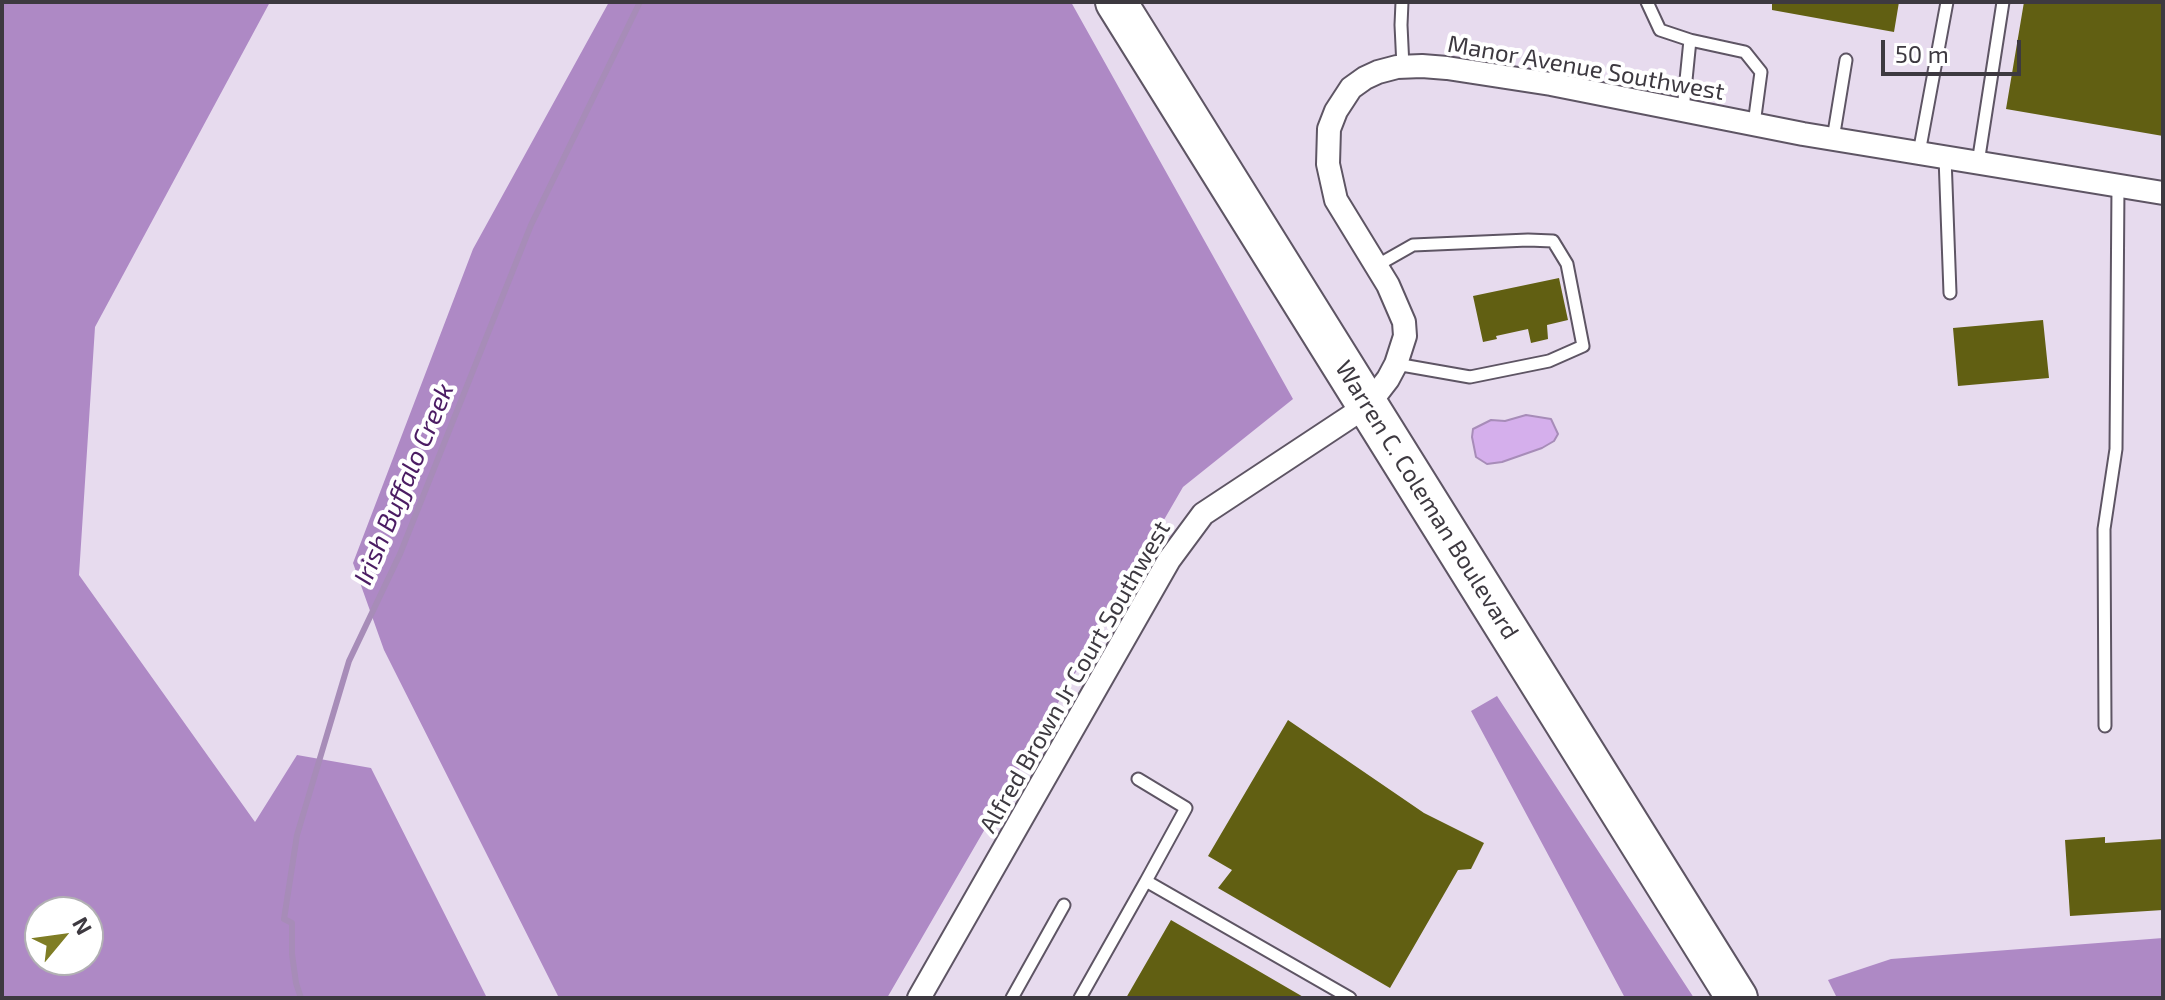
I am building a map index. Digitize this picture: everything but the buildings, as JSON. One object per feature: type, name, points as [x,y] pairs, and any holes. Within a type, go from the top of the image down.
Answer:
[{"type":"highway","name":"Warren C. Coleman Boulevard","points":[[1116,2],[1737,998]]},
{"type":"street","name":"Manor Avenue Southwest","points":[[1368,405],[1396,364],[1405,336],[1404,322],[1399,307],[1336,200],[1328,164],[1329,129],[1351,88],[1378,72],[1403,67],[1447,68],[1551,84],[1833,139],[2163,193]]},
{"type":"street","name":"Alfred Brown Jr Court Southwest","points":[[919,998],[1169,560],[1203,514],[1368,405]]},
{"type":"lane","points":[[1402,2],[1403,67]]},
{"type":"lane","points":[[1647,2],[1660,30],[1745,52],[1761,72],[1754,124]]},
{"type":"lane","points":[[1919,153],[1947,2]]},
{"type":"lane","points":[[1978,163],[2003,2]]},
{"type":"lane","points":[[1683,110],[1690,40]]},
{"type":"lane","points":[[1833,139],[1846,60]]},
{"type":"lane","points":[[1945,157],[1950,293]]},
{"type":"lane","points":[[2105,726],[2104,529],[2116,449],[2118,186]]},
{"type":"lane","points":[[1376,266],[1413,245],[1553,241],[1567,264],[1583,346],[1549,361],[1470,377],[1396,364]]},
{"type":"lane","points":[[1080,998],[1186,808],[1138,779]]},
{"type":"lane","points":[[1146,881],[1350,998]]},
{"type":"lane","points":[[1012,998],[1064,905]]},
{"type":"shaded area","points":[[2,2],[270,2],[95,327],[79,575],[255,822],[297,755],[371,768],[487,998],[2,998]]},
{"type":"shaded area","points":[[609,2],[1071,2],[1293,399],[1183,487],[887,998],[559,998],[384,650],[353,563],[473,249]]},
{"type":"shaded area","points":[[1526,415],[1551,419],[1558,434],[1554,441],[1502,462],[1487,464],[1476,457],[1473,429],[1491,420],[1505,421]]},
{"type":"shaded area","points":[[1497,696],[1694,998],[1625,998],[1471,711]]},
{"type":"shaded area","points":[[2163,938],[2163,998],[1837,998],[1828,980],[1891,959]]},
{"type":"waterway","name":"Irish Buffalo Creek","points":[[301,998],[292,954],[292,923],[284,919],[297,835],[349,661],[400,554],[531,225],[640,2]]}]
